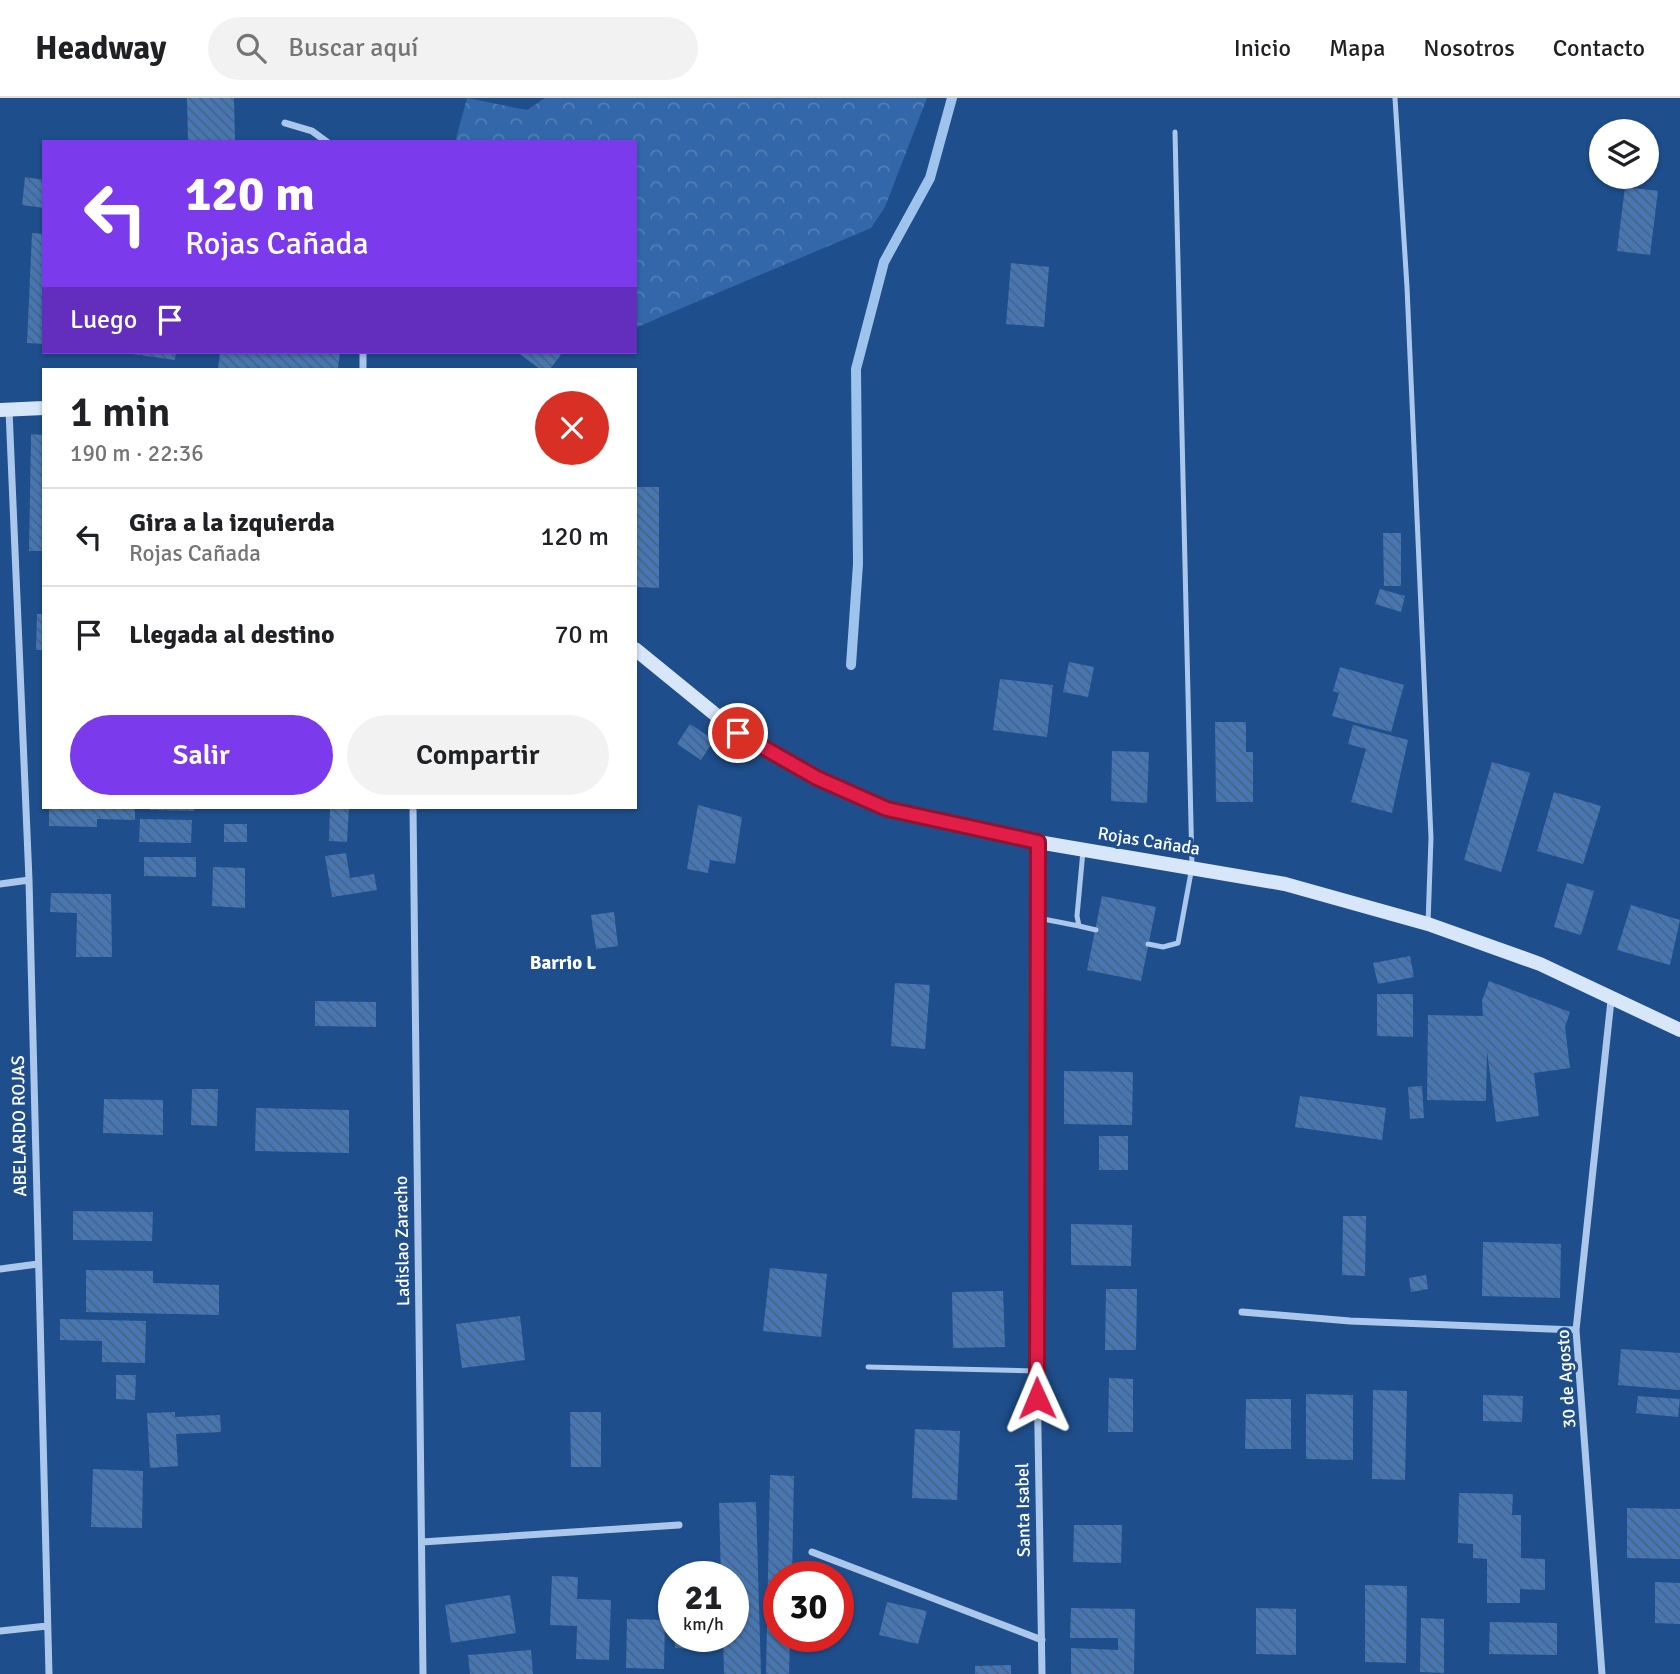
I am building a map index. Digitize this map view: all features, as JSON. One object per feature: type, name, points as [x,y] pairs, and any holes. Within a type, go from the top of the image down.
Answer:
[{"type":"main road","points":[[4,410],[42,408]]},
{"type":"main road","name":"Rojas Cañada","points":[[637,651],[738,733],[817,778],[887,809],[1083,851],[1285,884],[1428,923],[1540,964],[1611,1000],[1680,1030]]},
{"type":"street","points":[[285,123],[312,131],[324,140]]},
{"type":"street","name":"ABELARDO ROJAS","points":[[4,410],[29,880],[49,1674]]},
{"type":"street","name":"Ladislao Zaracho","points":[[413,809],[423,1674]]},
{"type":"street","name":"Santa Isabel","points":[[1038,842],[1037,1371],[1042,1674]]},
{"type":"street","points":[[0,884],[29,880]]},
{"type":"street","name":"30 de Agosto","points":[[1602,1674],[1576,1330],[1611,1000]]},
{"type":"street","points":[[0,1269],[38,1264]]},
{"type":"street","points":[[1242,1312],[1350,1321],[1576,1330]]},
{"type":"street","points":[[422,1542],[679,1525]]},
{"type":"street","points":[[812,1552],[1042,1640]]},
{"type":"street","points":[[0,1631],[47,1626]]},
{"type":"lane","points":[[1395,98],[1407,301],[1431,838],[1428,923]]},
{"type":"lane","points":[[1148,944],[1163,947],[1178,943],[1192,867],[1175,132]]},
{"type":"lane","points":[[1079,926],[1077,906],[1083,851]]},
{"type":"lane","points":[[1037,917],[1096,930]]},
{"type":"lane","points":[[868,1367],[1037,1371]]},
{"type":"green space","points":[[467,98],[527,110],[545,98],[927,98],[885,207],[871,228],[637,327],[637,140],[456,140]]},
{"type":"building","points":[[187,98],[234,98],[235,140],[188,140]]},
{"type":"building","points":[[25,177],[42,180],[42,208],[22,205]]},
{"type":"building","points":[[1625,189],[1658,191],[1650,255],[1617,251]]},
{"type":"building","points":[[32,233],[42,234],[42,344],[27,343]]},
{"type":"building","points":[[1011,263],[1049,267],[1044,327],[1006,324]]},
{"type":"building","points":[[132,354],[176,354],[175,360]]},
{"type":"building","points":[[220,354],[340,354],[338,368],[218,368]]},
{"type":"building","points":[[520,354],[561,354],[551,368],[539,368]]},
{"type":"building","points":[[31,434],[42,435],[42,551],[29,551]]},
{"type":"building","points":[[637,487],[659,487],[659,588],[637,587]]},
{"type":"building","points":[[1383,533],[1401,533],[1401,586],[1384,586]]},
{"type":"building","points":[[1380,589],[1405,596],[1401,612],[1375,604]]},
{"type":"building","points":[[37,614],[42,614],[42,650],[36,650]]},
{"type":"building","points":[[1069,662],[1094,667],[1088,697],[1063,692]]},
{"type":"building","points":[[1340,667],[1404,685],[1391,732],[1332,716],[1339,693],[1333,691]]},
{"type":"building","points":[[1000,679],[1053,685],[1047,737],[993,730]]},
{"type":"building","points":[[1215,722],[1246,722],[1246,752],[1253,752],[1253,802],[1216,802]]},
{"type":"building","points":[[690,724],[714,740],[701,760],[677,744]]},
{"type":"building","points":[[1353,725],[1408,740],[1392,813],[1351,802],[1366,749],[1348,744]]},
{"type":"building","points":[[1112,751],[1149,752],[1147,803],[1111,801]]},
{"type":"building","points":[[1492,762],[1530,773],[1501,872],[1464,860]]},
{"type":"building","points":[[1554,792],[1601,806],[1583,864],[1537,851]]},
{"type":"building","points":[[698,805],[742,817],[735,864],[710,860],[708,873],[687,869]]},
{"type":"building","points":[[49,809],[135,809],[135,820],[97,819],[97,827],[49,826]]},
{"type":"building","points":[[194,809],[194,811],[150,810]]},
{"type":"building","points":[[330,809],[349,809],[347,842],[329,841]]},
{"type":"building","points":[[140,819],[192,820],[191,843],[139,842]]},
{"type":"building","points":[[224,824],[247,824],[247,842],[224,842]]},
{"type":"building","points":[[346,853],[350,878],[374,874],[377,890],[332,897],[325,856]]},
{"type":"building","points":[[144,857],[196,857],[196,877],[144,876]]},
{"type":"building","points":[[213,867],[245,868],[245,908],[212,906]]},
{"type":"building","points":[[1567,883],[1594,891],[1581,935],[1554,927]]},
{"type":"building","points":[[51,893],[111,894],[112,957],[76,957],[77,913],[50,912]]},
{"type":"building","points":[[1102,896],[1156,907],[1141,981],[1087,970]]},
{"type":"building","points":[[1631,905],[1680,920],[1670,965],[1617,950]]},
{"type":"building","points":[[614,912],[618,946],[596,949],[591,915]]},
{"type":"building","points":[[1410,956],[1414,977],[1378,984],[1373,963]]},
{"type":"building","points":[[1489,981],[1570,1012],[1565,1027],[1570,1068],[1534,1073],[1539,1116],[1496,1122],[1487,1051],[1486,1101],[1427,1100],[1428,1015],[1483,1016],[1482,1001]]},
{"type":"building","points":[[895,983],[930,985],[925,1049],[891,1046]]},
{"type":"building","points":[[1377,994],[1413,994],[1413,1037],[1377,1036]]},
{"type":"building","points":[[315,1001],[376,1002],[376,1027],[315,1026]]},
{"type":"building","points":[[1064,1071],[1133,1072],[1132,1125],[1064,1124]]},
{"type":"building","points":[[1422,1086],[1424,1118],[1410,1119],[1408,1087]]},
{"type":"building","points":[[192,1089],[218,1089],[217,1126],[191,1125]]},
{"type":"building","points":[[1300,1096],[1386,1108],[1382,1140],[1295,1127]]},
{"type":"building","points":[[104,1099],[163,1100],[163,1135],[103,1133]]},
{"type":"building","points":[[256,1108],[349,1110],[349,1153],[255,1151]]},
{"type":"building","points":[[1099,1136],[1128,1136],[1128,1170],[1099,1170]]},
{"type":"building","points":[[73,1211],[153,1212],[152,1241],[73,1240]]},
{"type":"building","points":[[1343,1216],[1366,1216],[1365,1276],[1342,1275]]},
{"type":"building","points":[[1071,1224],[1132,1225],[1131,1266],[1071,1265]]},
{"type":"building","points":[[1483,1242],[1561,1244],[1560,1298],[1482,1296]]},
{"type":"building","points":[[770,1268],[827,1274],[821,1337],[763,1331]]},
{"type":"building","points":[[86,1270],[153,1271],[153,1283],[219,1285],[219,1315],[86,1312]]},
{"type":"building","points":[[1426,1275],[1428,1289],[1411,1292],[1409,1278]]},
{"type":"building","points":[[1106,1289],[1137,1289],[1136,1350],[1105,1350]]},
{"type":"building","points":[[1003,1291],[1005,1347],[953,1348],[952,1292]]},
{"type":"building","points":[[520,1316],[525,1360],[462,1368],[456,1324]]},
{"type":"building","points":[[60,1319],[146,1321],[145,1363],[102,1362],[102,1341],[60,1340]]},
{"type":"building","points":[[1621,1349],[1680,1353],[1680,1390],[1618,1385]]},
{"type":"building","points":[[116,1375],[136,1375],[135,1400],[116,1399]]},
{"type":"building","points":[[1109,1378],[1133,1379],[1133,1432],[1108,1432]]},
{"type":"building","points":[[1373,1390],[1407,1391],[1405,1480],[1372,1479]]},
{"type":"building","points":[[1306,1394],[1353,1395],[1353,1460],[1306,1459]]},
{"type":"building","points":[[1483,1395],[1523,1396],[1522,1422],[1483,1421]]},
{"type":"building","points":[[1638,1396],[1680,1399],[1678,1417],[1636,1413]]},
{"type":"building","points":[[1246,1399],[1291,1399],[1291,1449],[1245,1449]]},
{"type":"building","points":[[175,1412],[175,1417],[220,1415],[221,1432],[176,1434],[178,1466],[150,1468],[147,1413]]},
{"type":"building","points":[[570,1412],[601,1412],[601,1467],[571,1467]]},
{"type":"building","points":[[915,1429],[960,1431],[957,1500],[912,1498]]},
{"type":"building","points":[[93,1469],[143,1471],[142,1528],[91,1527]]},
{"type":"building","points":[[770,1475],[794,1476],[792,1561],[768,1561]]},
{"type":"building","points":[[1459,1493],[1513,1494],[1512,1515],[1521,1515],[1521,1558],[1545,1559],[1545,1590],[1520,1589],[1520,1603],[1487,1603],[1487,1559],[1473,1558],[1473,1544],[1458,1543]]},
{"type":"building","points":[[756,1502],[761,1674],[724,1674],[723,1652],[749,1652],[749,1561],[721,1561],[719,1503]]},
{"type":"building","points":[[1627,1508],[1680,1509],[1680,1559],[1627,1558]]},
{"type":"building","points":[[1074,1525],[1122,1525],[1121,1563],[1073,1562]]},
{"type":"building","points":[[552,1576],[578,1577],[577,1599],[611,1600],[609,1660],[576,1659],[577,1626],[550,1625]]},
{"type":"building","points":[[1655,1582],[1680,1583],[1680,1624],[1655,1623]]},
{"type":"building","points":[[1365,1585],[1407,1586],[1406,1663],[1365,1662]]},
{"type":"building","points":[[510,1595],[516,1633],[451,1643],[445,1605]]},
{"type":"building","points":[[887,1602],[927,1611],[918,1644],[879,1635]]},
{"type":"building","points":[[1071,1608],[1135,1609],[1134,1674],[1071,1674],[1071,1648],[1118,1650],[1118,1638],[1070,1638]]},
{"type":"building","points":[[1256,1608],[1296,1609],[1296,1655],[1256,1654]]},
{"type":"building","points":[[1421,1618],[1444,1619],[1444,1673],[1420,1672]]},
{"type":"building","points":[[627,1619],[658,1620],[658,1652],[664,1652],[664,1669],[626,1668]]},
{"type":"building","points":[[1490,1622],[1557,1623],[1557,1655],[1489,1654]]},
{"type":"building","points":[[531,1650],[533,1674],[470,1674],[468,1655]]},
{"type":"building","points":[[766,1652],[790,1652],[789,1674],[766,1674]]},
{"type":"building","points":[[1011,1665],[1011,1674],[975,1674],[975,1666]]},
{"type":"waterway","points":[[851,665],[858,564],[856,369],[884,262],[930,178],[952,98]]},
{"type":"district","name":"Barrio L","points":[[563,962]]},
{"type":"route","points":[[738,733],[817,778],[887,809],[962,828],[1038,842],[1037,1398]]}]
